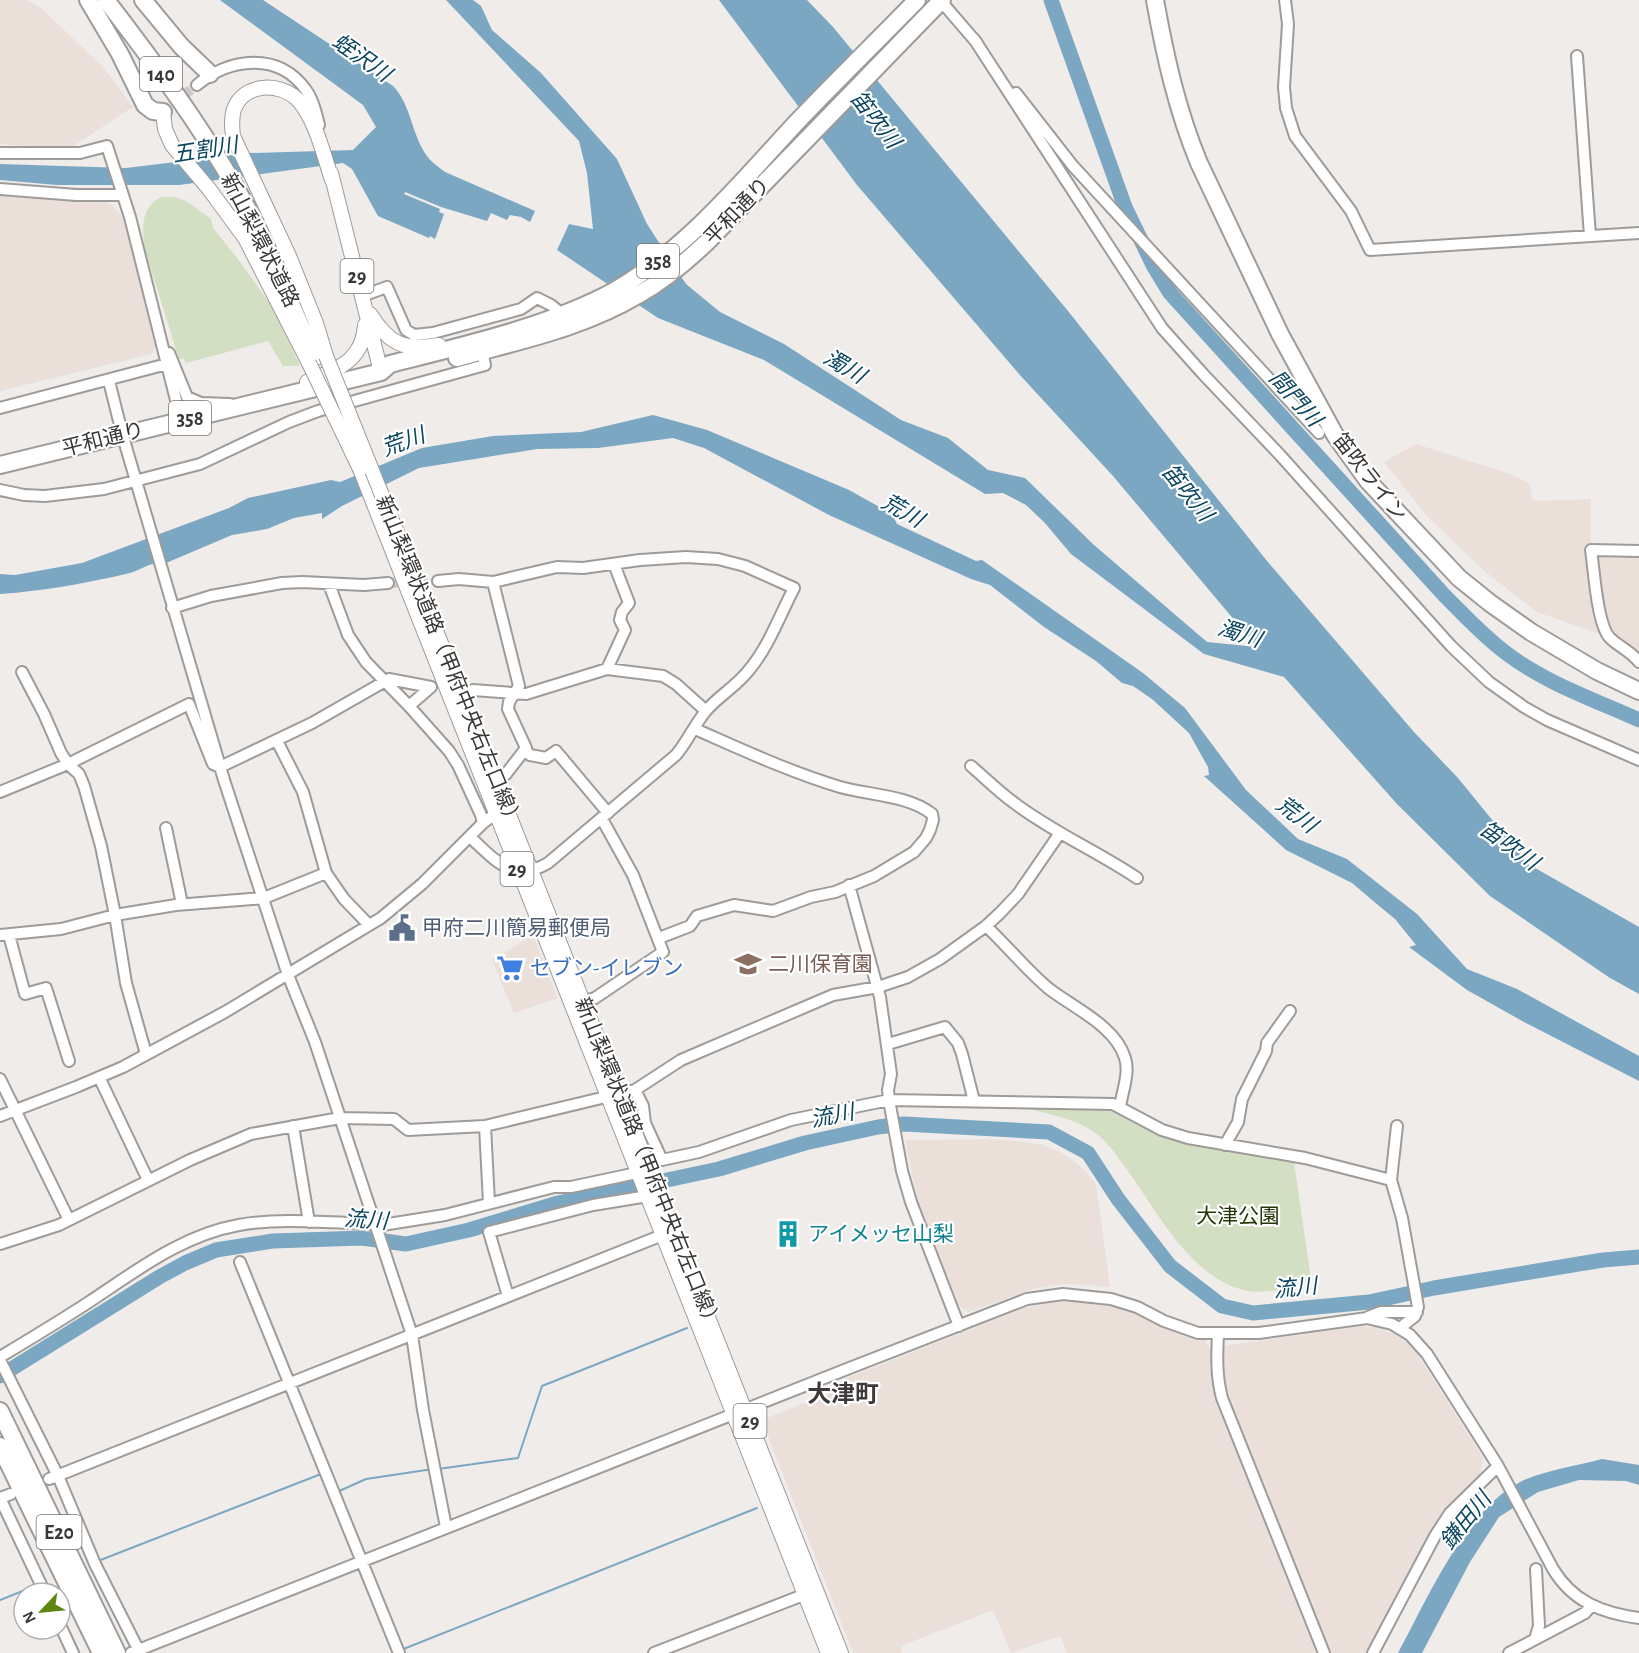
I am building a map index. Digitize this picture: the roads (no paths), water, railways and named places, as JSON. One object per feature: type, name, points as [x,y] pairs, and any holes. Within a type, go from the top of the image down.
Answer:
[{"type":"highway","points":[[88,0],[115,45],[145,105],[153,111],[167,109]]},
{"type":"highway","name":"新山梨環状道路","points":[[105,0],[225,148]]},
{"type":"highway","name":"新山梨環状道路","points":[[118,0],[175,75],[225,148]]},
{"type":"highway","points":[[143,0],[181,46],[203,80]]},
{"type":"highway","name":"平和通り","points":[[0,465],[381,372],[393,375],[562,328],[601,314],[639,295],[669,275],[695,253],[734,202],[828,89],[917,0]]},
{"type":"highway","name":"笛吹ライン","points":[[1153,0],[1173,89],[1199,163],[1280,334],[1349,457],[1368,481],[1459,578],[1531,632],[1597,671],[1639,691]]},
{"type":"highway","name":"平和通り","points":[[381,372],[390,364],[562,314],[630,281],[734,202],[939,3]]},
{"type":"highway","name":"140","points":[[225,148],[245,184]]},
{"type":"highway","name":"新山梨環状道路","points":[[245,184],[272,245]]},
{"type":"highway","name":"E20","points":[[0,1411],[117,1653]]},
{"type":"highway","name":"E20","points":[[0,1446],[101,1653]]},
{"type":"main road","name":"29","points":[[225,148],[237,103],[255,90],[270,86],[284,90],[297,100],[307,114],[321,143],[332,180],[381,372]]},
{"type":"main road","points":[[167,109],[165,129],[172,145],[229,215],[317,359]]},
{"type":"main road","name":"29","points":[[319,125],[321,143]]},
{"type":"main road","name":"29","points":[[245,184],[301,284],[317,359]]},
{"type":"main road","name":"新山梨環状道路（甲府中央右左口線）","points":[[272,245],[360,469],[402,560],[517,870],[614,1095],[645,1173],[650,1192],[669,1232],[739,1412],[828,1653]]},
{"type":"main road","points":[[362,296],[383,332],[394,342],[408,347],[438,345],[513,330]]},
{"type":"main road","points":[[267,399],[338,368],[356,355],[363,342],[365,327],[362,296]]},
{"type":"main road","name":"新山梨環状道路（甲府中央右左口線）","points":[[317,359],[496,780],[583,1002],[614,1095]]},
{"type":"main road","name":"新山梨環状道路（甲府中央右左口線）","points":[[739,1412],[841,1653]]},
{"type":"street","points":[[1285,0],[1288,24],[1284,87],[1286,108],[1295,136],[1351,211],[1370,250],[1639,233]]},
{"type":"street","points":[[939,3],[974,39],[1073,166],[1319,433]]},
{"type":"street","points":[[974,39],[1162,328],[1280,455],[1451,646],[1489,682],[1532,711],[1547,720],[1639,760]]},
{"type":"street","points":[[1576,56],[1590,236]]},
{"type":"street","points":[[203,80],[230,66],[247,62],[274,66],[291,75],[306,90],[315,108],[319,125]]},
{"type":"street","points":[[0,153],[80,153],[107,146],[122,193],[181,420]]},
{"type":"street","points":[[0,189],[76,195],[122,193]]},
{"type":"street","points":[[362,296],[387,287],[406,330],[414,334],[433,333],[521,309],[537,298],[562,314]]},
{"type":"street","points":[[161,340],[174,362],[184,392],[191,400],[201,403],[246,404]]},
{"type":"street","points":[[0,490],[45,496],[137,484],[200,464],[289,422],[318,411],[485,364],[482,351]]},
{"type":"street","points":[[0,408],[167,364]]},
{"type":"street","points":[[109,381],[171,604],[220,767],[288,975],[315,1042],[412,1335],[446,1527]]},
{"type":"street","points":[[1639,550],[1591,550],[1601,622],[1608,637],[1632,654],[1639,662]]},
{"type":"street","points":[[438,581],[459,579],[493,582],[557,567],[583,568],[686,557],[718,559],[745,566],[794,588],[764,649],[733,688],[706,711],[676,755],[548,863],[532,871],[503,867],[470,837]]},
{"type":"street","points":[[607,669],[625,630],[620,620],[622,612],[629,603],[614,564]]},
{"type":"street","points":[[171,604],[302,582],[388,583]]},
{"type":"street","points":[[493,582],[519,686],[509,702],[508,709],[525,745],[525,750],[530,755],[546,758],[556,751],[605,816],[633,875],[663,952],[595,998],[583,1002]]},
{"type":"street","points":[[329,584],[348,635],[383,682],[409,706],[449,751],[458,765],[483,823]]},
{"type":"street","points":[[473,690],[526,694],[607,669],[663,676],[676,684],[706,711]]},
{"type":"street","points":[[22,672],[68,764],[80,774],[84,786],[101,846],[126,983],[146,1054]]},
{"type":"street","points":[[0,792],[68,764],[189,704],[213,764],[220,767],[278,741],[388,679],[431,687],[409,706]]},
{"type":"street","points":[[659,938],[690,926],[697,915],[734,905],[773,911],[811,897],[835,892],[874,876],[914,852],[926,838],[933,820],[932,814],[926,809],[885,795],[872,795],[841,787],[789,770],[695,729]]},
{"type":"street","points":[[278,741],[303,792],[326,873],[333,886],[369,925]]},
{"type":"street","points":[[496,780],[506,774],[525,750]]},
{"type":"street","points":[[971,766],[1014,803],[1137,878]]},
{"type":"street","points":[[0,1116],[99,1077],[146,1054],[288,975],[381,918],[422,884],[483,823],[495,814]]},
{"type":"street","points":[[166,828],[182,904]]},
{"type":"street","points":[[0,1244],[69,1220],[148,1180],[251,1134],[340,1118],[394,1119],[408,1130],[485,1126],[635,1090],[681,1060],[833,995],[878,987],[926,968],[987,926],[1018,894],[1060,833]]},
{"type":"street","points":[[69,1061],[46,988],[25,994],[4,935],[61,929],[115,915],[182,904],[264,898],[326,873]]},
{"type":"street","points":[[849,885],[878,987],[891,1074],[889,1100],[902,1171],[911,1202],[959,1326]]},
{"type":"street","points":[[987,926],[1049,988],[1098,1023],[1120,1046],[1126,1058],[1127,1070],[1120,1107]]},
{"type":"street","points":[[1225,1145],[1238,1122],[1242,1100],[1266,1051],[1267,1043],[1290,1011]]},
{"type":"street","points":[[888,1044],[945,1027],[962,1054],[974,1101]]},
{"type":"street","points":[[99,1077],[148,1180]]},
{"type":"street","points":[[1,1082],[69,1220]]},
{"type":"street","points":[[635,1090],[643,1106],[645,1123],[662,1160],[699,1152],[791,1120],[889,1100],[1113,1104],[1162,1130],[1225,1145],[1305,1158],[1391,1180]]},
{"type":"street","points":[[293,1126],[309,1222]]},
{"type":"street","points":[[485,1126],[489,1203]]},
{"type":"street","points":[[1397,1126],[1391,1180],[1402,1218],[1417,1299],[1417,1312],[1400,1328]]},
{"type":"street","points":[[645,1173],[571,1187],[554,1186],[445,1215],[376,1226],[259,1222],[219,1229],[184,1242],[155,1258],[1,1360],[53,1477],[136,1652],[446,1527],[1028,1299],[1064,1294],[1111,1299],[1137,1307],[1164,1322],[1198,1333],[1259,1333],[1367,1318],[1381,1312],[1417,1312]]},
{"type":"street","points":[[508,1296],[489,1232],[650,1192]]},
{"type":"street","points":[[53,1477],[669,1232]]},
{"type":"street","points":[[240,1262],[399,1653]]},
{"type":"street","points":[[1367,1318],[1400,1328],[1410,1335],[1427,1354],[1498,1466],[1557,1576],[1570,1592],[1591,1606],[1612,1614],[1639,1618]]},
{"type":"street","points":[[1218,1333],[1216,1365],[1222,1398],[1324,1653]]},
{"type":"street","points":[[1373,1653],[1435,1536],[1450,1513],[1498,1466]]},
{"type":"street","points":[[11,1494],[0,1498],[39,1581]]},
{"type":"street","points":[[1535,1639],[1539,1626],[1536,1569]]},
{"type":"street","points":[[654,1653],[806,1594]]},
{"type":"street","points":[[1513,1652],[1585,1613],[1591,1606]]},
{"type":"water","points":[[220,0],[263,0],[393,86],[404,102],[418,139],[431,161],[445,172],[535,211],[530,222],[510,215],[507,220],[491,213],[487,221],[441,207],[405,192],[404,194],[440,209],[439,212],[444,214],[435,239],[430,236],[429,238],[378,216],[352,169],[343,163],[179,185],[57,185],[0,180],[0,164],[126,168],[250,153],[353,150],[376,127],[363,105]]},
{"type":"water","name":"笛吹川","points":[[446,0],[473,0],[481,6],[492,30],[541,73],[617,159],[647,224],[686,284],[720,312],[784,344],[901,420],[948,438],[988,470],[1025,478],[1094,545],[1207,642],[1257,647],[1113,476],[1019,374],[857,185],[719,0],[807,0],[833,27],[1068,311],[1267,561],[1414,732],[1458,778],[1528,864],[1639,927],[1639,994],[1610,978],[1490,896],[1397,804],[1284,677],[1204,654],[1071,554],[1026,505],[1003,493],[985,494],[764,360],[658,318],[557,250],[569,224],[593,229],[587,173],[579,141]]},
{"type":"water","points":[[653,415],[707,430],[849,490],[892,514],[897,524],[976,561],[982,560],[1143,673],[1185,708],[1246,790],[1298,839],[1347,859],[1417,914],[1467,969],[1517,989],[1639,1056],[1639,1081],[1467,990],[1409,947],[1416,945],[1395,919],[1352,883],[1286,850],[1204,776],[1209,775],[1208,767],[1189,733],[1152,699],[1133,686],[1122,683],[1096,661],[1044,627],[990,585],[971,579],[829,515],[704,448],[673,438],[598,448],[537,449],[419,468],[342,506],[322,519],[322,513],[294,518],[267,529],[232,535],[159,566],[156,563],[130,573],[65,586],[0,594],[0,574],[15,575],[82,563],[229,508],[248,498],[331,480],[340,482],[422,448],[493,436],[581,432]]},
{"type":"water","points":[[1602,1459],[1639,1465],[1639,1485],[1626,1481],[1579,1480],[1538,1492],[1499,1517],[1470,1562],[1422,1653],[1398,1653],[1450,1557],[1483,1512],[1502,1494],[1522,1481],[1551,1471]]},
{"type":"waterway","name":"間門川","points":[[1051,0],[1125,207],[1153,265],[1170,293],[1444,595],[1482,632],[1506,653],[1537,673],[1639,720]]},
{"type":"waterway","name":"流川","points":[[0,1376],[161,1276],[216,1250],[273,1241],[362,1238],[406,1244],[469,1230],[558,1203],[719,1169],[805,1143],[878,1127],[904,1124],[1049,1132],[1088,1153],[1118,1199],[1170,1266],[1222,1306],[1253,1313],[1369,1302],[1434,1288],[1603,1260],[1639,1257]]},
{"type":"waterway","points":[[438,1469],[518,1458],[542,1386],[687,1328]]},
{"type":"waterway","points":[[337,1492],[366,1479],[433,1469]]},
{"type":"waterway","points":[[98,1561],[321,1474]]},
{"type":"waterway","points":[[401,1650],[757,1508]]},
{"type":"waterway","points":[[0,1600],[12,1595]]},
{"type":"tunnel","points":[[171,105],[197,85]]},
{"type":"tunnel","points":[[388,583],[438,581]]},
{"type":"place","name":"甲府二川簡易郵便局","points":[[402,928]]},
{"type":"place","name":"二川保育園","points":[[748,964]]},
{"type":"place","name":"セブン-イレブン","points":[[510,968]]},
{"type":"place","name":"アイメッセ山梨","points":[[788,1234]]},
{"type":"district","name":"大津町","points":[[843,1394]]},
{"type":"water label","name":"蛭沢川","points":[[362,57]]},
{"type":"water label","name":"五割川","points":[[205,149]]},
{"type":"water label","name":"濁川","points":[[845,366]]},
{"type":"water label","name":"荒川","points":[[403,441]]},
{"type":"water label","name":"荒川","points":[[903,510]]},
{"type":"water label","name":"濁川","points":[[1240,633]]},
{"type":"water label","name":"荒川","points":[[1297,814]]},
{"type":"water label","name":"鎌田川","points":[[1465,1520]]},
{"type":"park label","name":"大津公園","points":[[1238,1216]]}]
